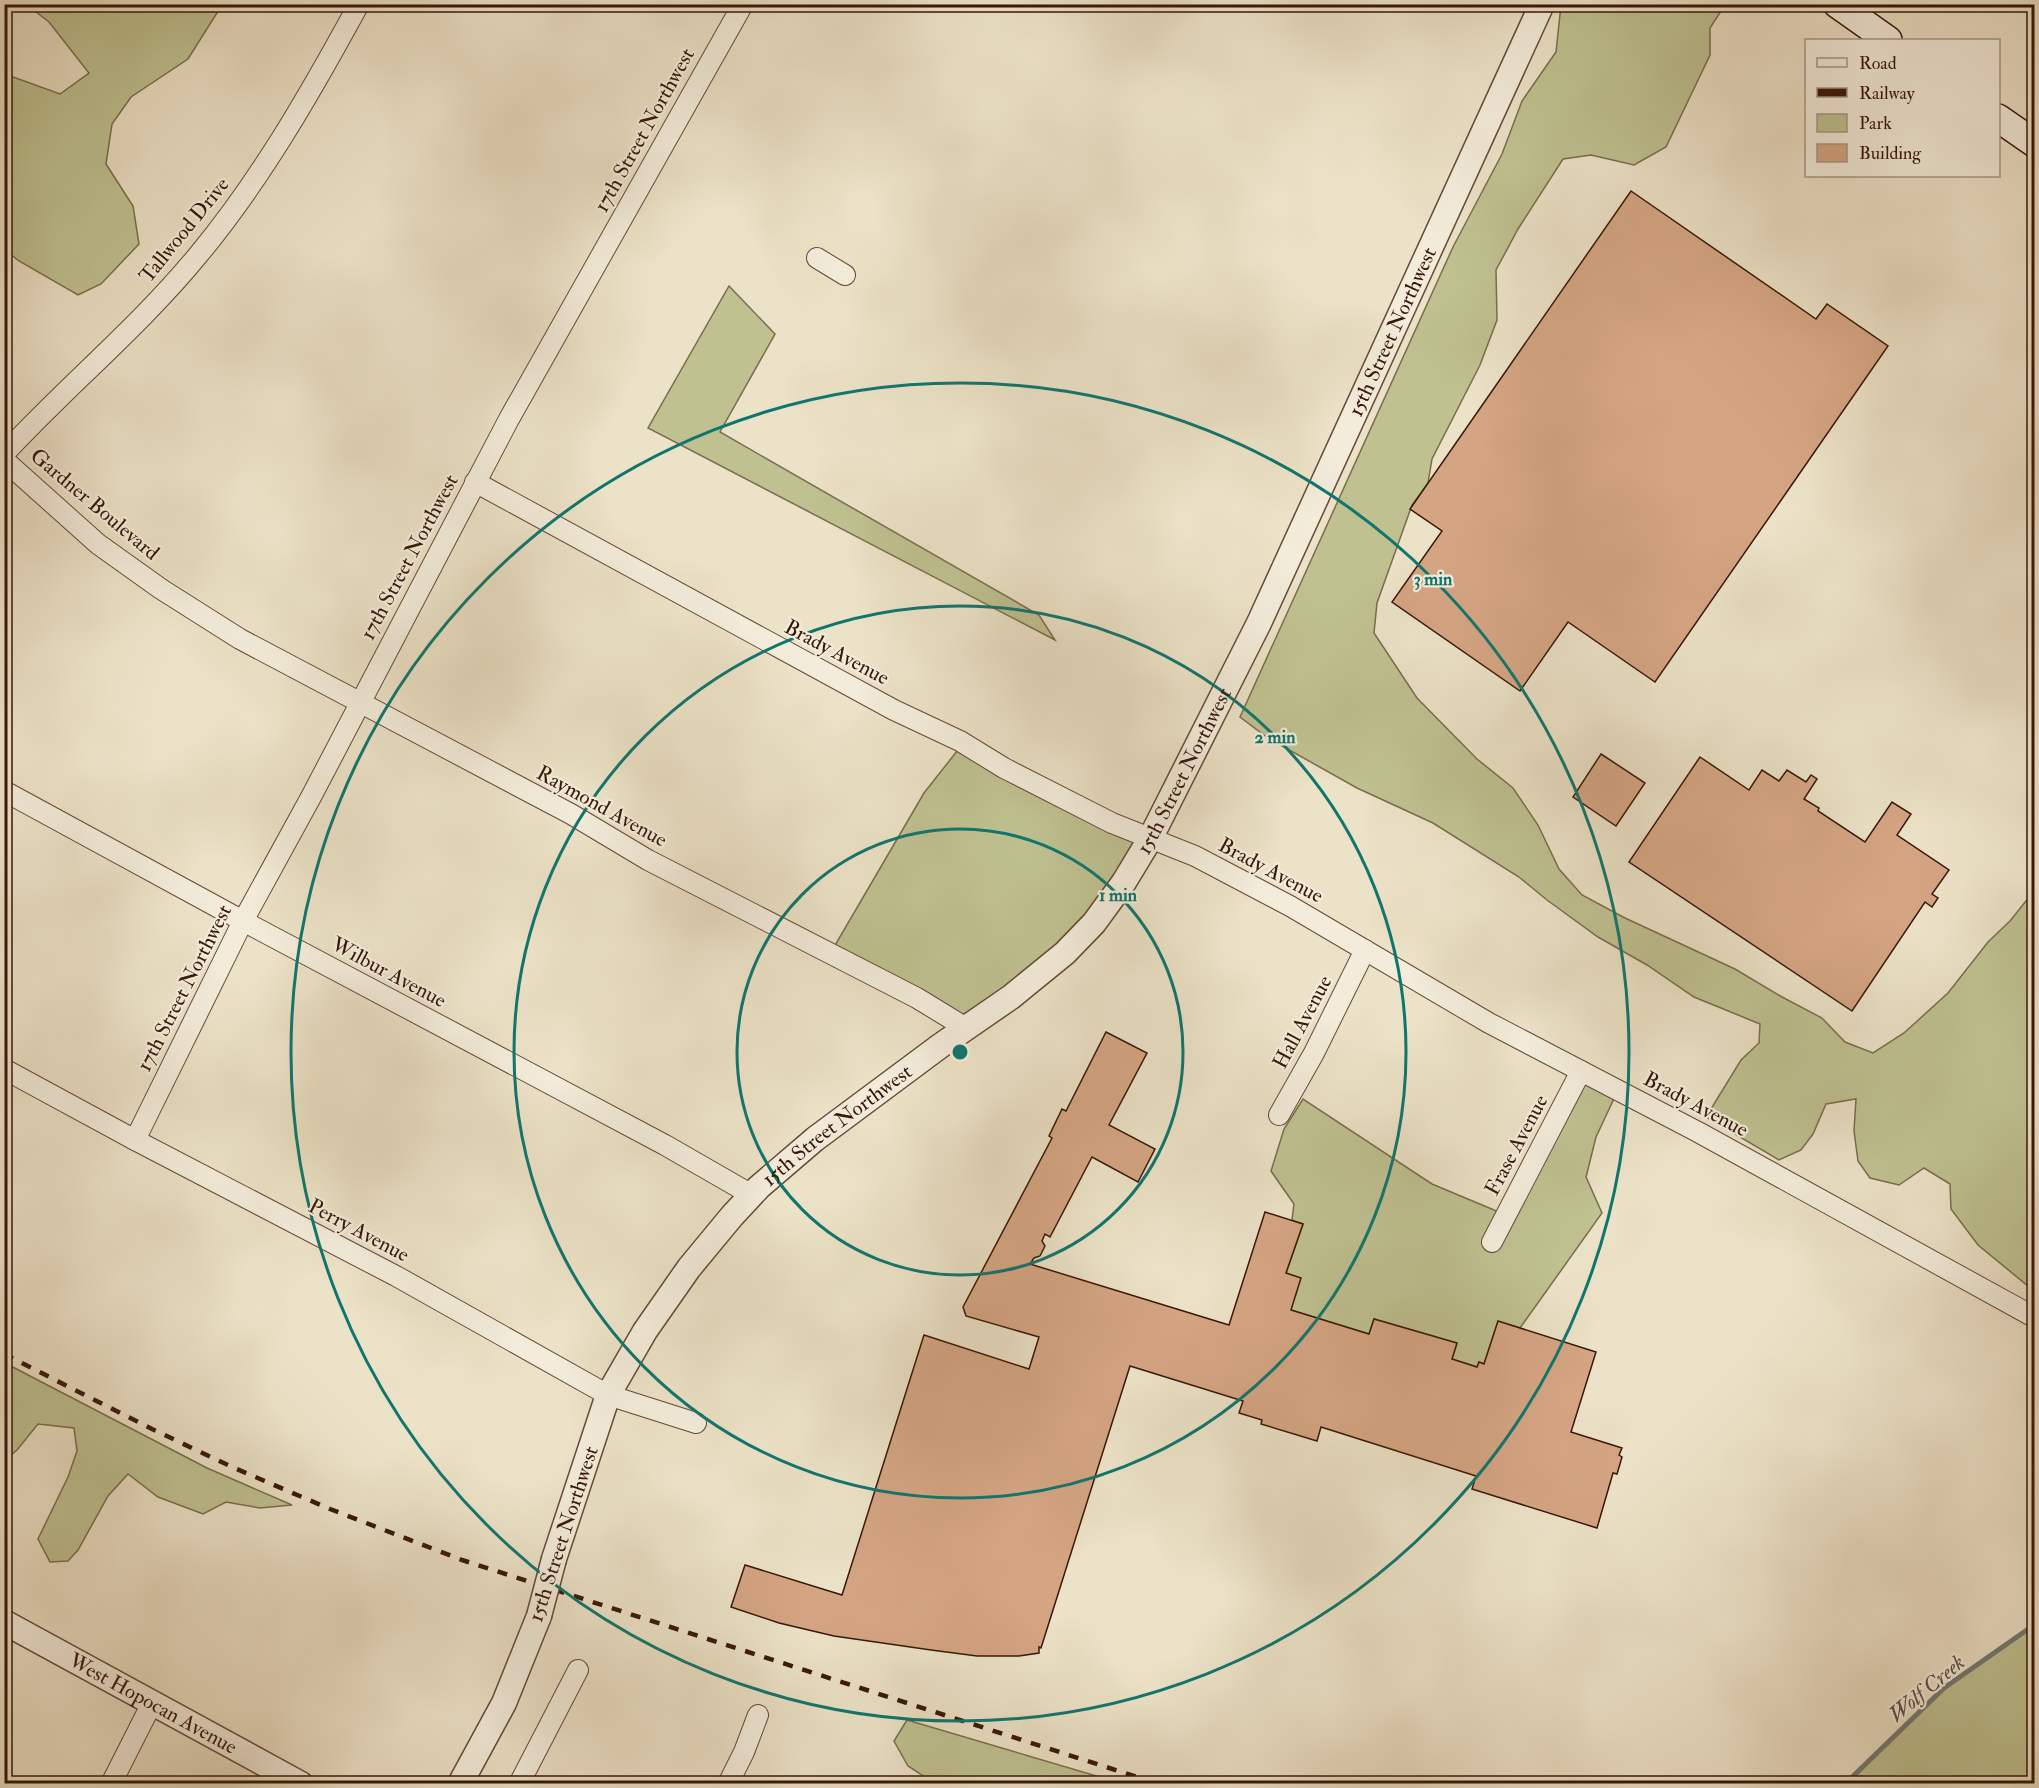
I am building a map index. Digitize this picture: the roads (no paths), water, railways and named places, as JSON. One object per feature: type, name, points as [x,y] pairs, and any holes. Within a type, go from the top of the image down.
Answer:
[{"type":"main road","points":[[1837,4],[1887,39]]},
{"type":"main road","points":[[2000,119],[2034,143]]},
{"type":"street","name":"Tallwood Drive","points":[[4,454],[156,303],[200,254],[255,179],[359,4]]},
{"type":"street","name":"17th Street Northwest","points":[[135,1140],[243,921],[311,797],[509,419],[743,4]]},
{"type":"street","name":"15th Street Northwest","points":[[460,1784],[504,1703],[539,1616],[554,1559],[608,1395],[645,1331],[689,1268],[752,1195],[815,1139],[1011,997],[1065,953],[1094,923],[1124,882],[1150,839],[1272,597],[1542,4]]},
{"type":"street","points":[[817,258],[845,275]]},
{"type":"street","name":"Gardner Boulevard","points":[[4,460],[98,544],[161,589],[216,624]]},
{"type":"street","name":"Brady Avenue","points":[[475,483],[894,710],[960,741],[1004,768],[1112,823],[1195,856],[1290,906],[1489,1023],[1698,1132],[2034,1317]]},
{"type":"street","name":"Raymond Avenue","points":[[216,624],[240,639],[571,814],[648,860],[917,998],[966,1028]]},
{"type":"street","name":"Wilbur Avenue","points":[[4,791],[665,1145],[752,1195]]},
{"type":"street","name":"Hall Avenue","points":[[1279,1114],[1314,1053],[1365,950]]},
{"type":"street","name":"Perry Avenue","points":[[4,1069],[396,1276],[608,1395],[696,1423]]},
{"type":"street","name":"Frase Avenue","points":[[1492,1242],[1581,1071]]},
{"type":"street","name":"West Hopocan Avenue","points":[[4,1622],[301,1784]]},
{"type":"street","points":[[519,1784],[578,1670]]},
{"type":"street","points":[[111,1784],[152,1703]]},
{"type":"street","points":[[728,1784],[744,1752],[758,1715]]},
{"type":"waterway","name":"Wolf Creek","points":[[1845,1784],[1944,1688],[2034,1625]]},
{"type":"railway","points":[[4,1354],[232,1467],[330,1509],[462,1560],[1159,1784]]}]
